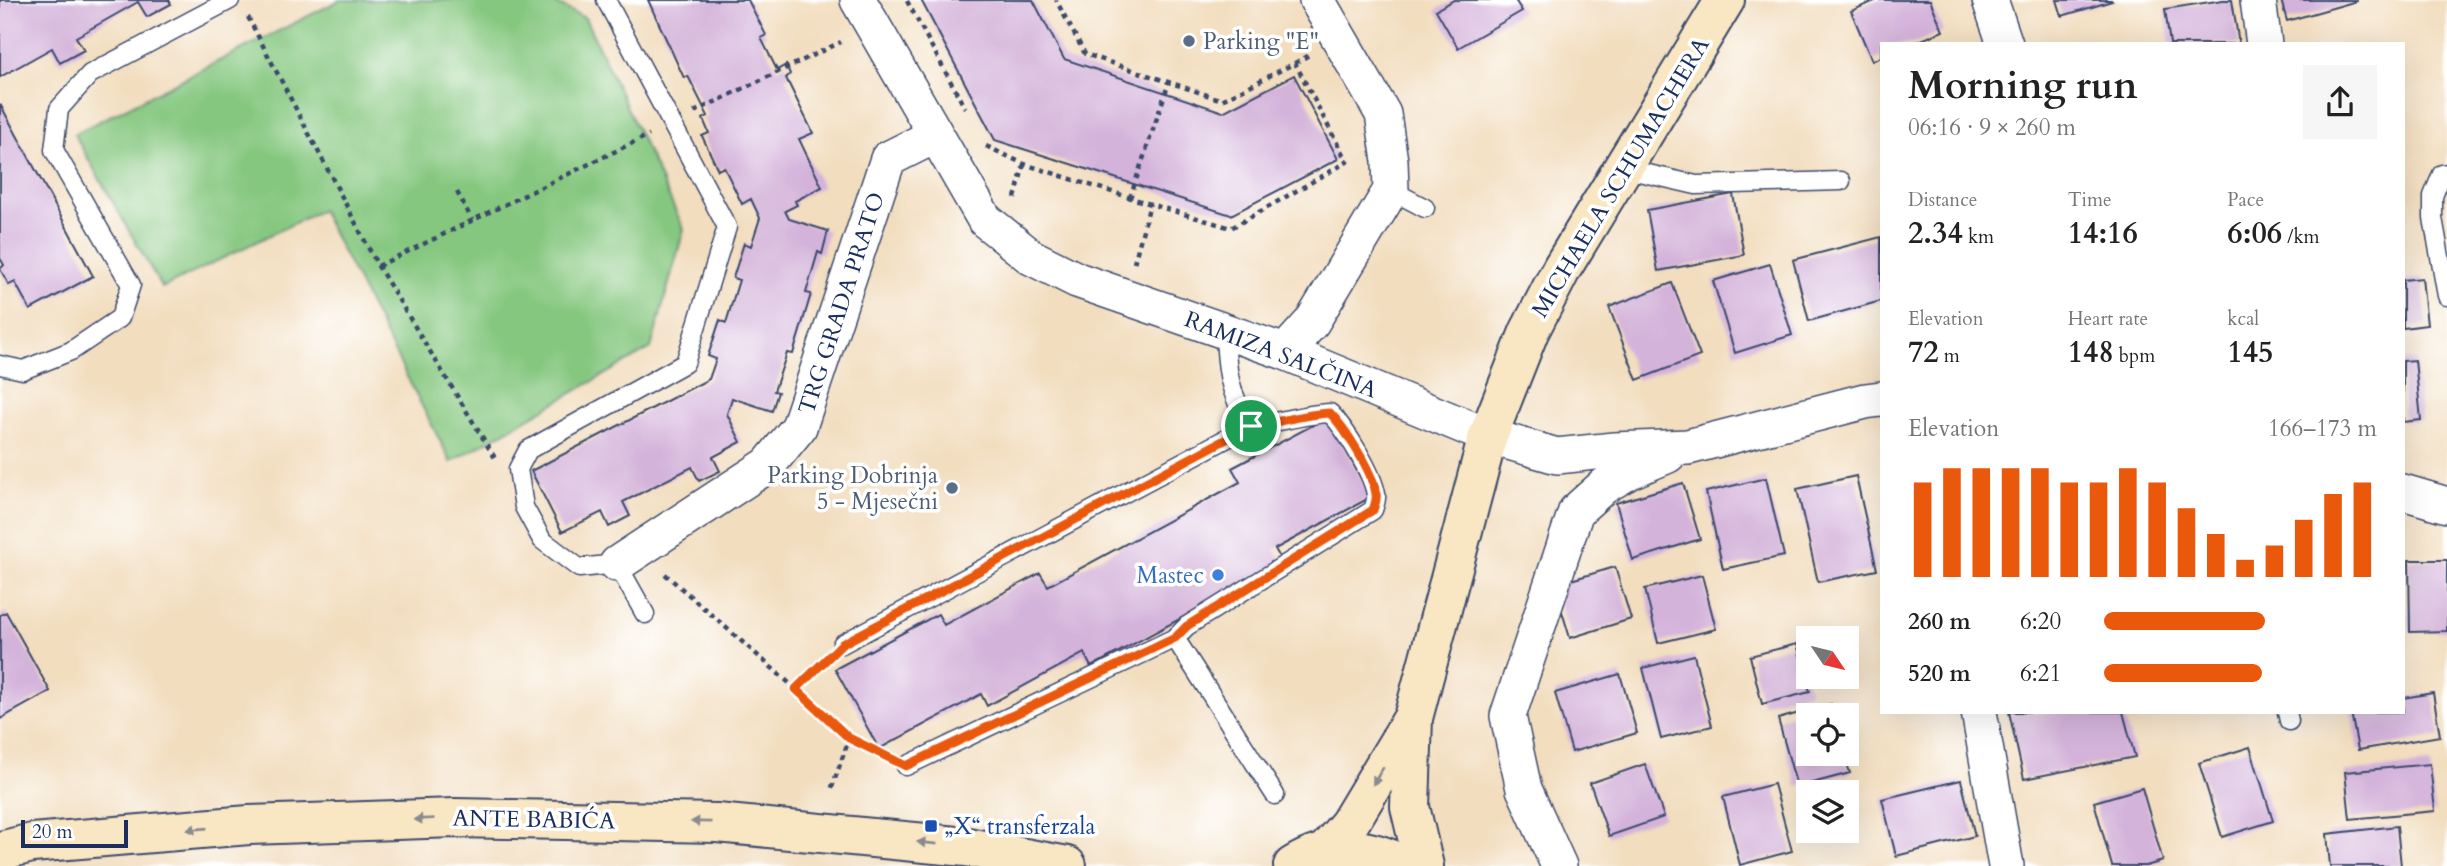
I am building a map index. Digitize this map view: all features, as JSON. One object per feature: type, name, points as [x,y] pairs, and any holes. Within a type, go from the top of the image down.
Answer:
[{"type":"main road","name":"MICHAELA SCHUMACHERA","points":[[1413,718],[1488,436],[1529,332],[1562,268],[1725,0]]},
{"type":"main road","points":[[1309,859],[1349,824],[1413,718]]},
{"type":"main road","points":[[1413,718],[1410,807],[1423,866]]},
{"type":"main road","name":"ANTE BABIĆA","points":[[0,850],[33,844],[249,825],[469,818],[717,823],[967,847],[1067,866]]},
{"type":"main road","points":[[1309,859],[1354,849],[1382,854],[1406,866]]},
{"type":"street","points":[[858,0],[936,135]]},
{"type":"street","points":[[1285,352],[1312,322],[1391,190],[1390,161],[1382,114],[1317,0]]},
{"type":"street","points":[[1990,0],[2004,42]]},
{"type":"street","points":[[2258,0],[2264,42]]},
{"type":"street","name":"RAMIZA SALČINA","points":[[936,135],[985,220],[1031,257],[1077,280],[1285,352],[1488,436],[1557,456],[1688,447]]},
{"type":"street","name":"TRG GRADA PRATO","points":[[617,564],[768,465],[799,427],[888,159],[936,135]]},
{"type":"street","name":"RAMIZA SALČINA","points":[[1559,866],[1524,789],[1508,716],[1576,511],[1604,486],[1630,471],[1688,447],[1880,399]]},
{"type":"street","points":[[2405,493],[2447,505]]},
{"type":"street","points":[[1979,714],[2006,866]]},
{"type":"lane","points":[[0,365],[23,370],[71,351],[120,318],[131,285],[54,150],[59,108],[90,74],[230,0]]},
{"type":"lane","points":[[606,0],[727,228],[685,363],[528,450],[518,469],[524,507],[542,540],[579,568],[617,564],[645,614]]},
{"type":"lane","points":[[1622,168],[1696,185],[1841,181]]},
{"type":"lane","points":[[2447,173],[2442,174],[2433,195],[2433,218],[2447,296]]},
{"type":"lane","points":[[1391,190],[1424,208]]},
{"type":"lane","points":[[1225,331],[1231,390],[1251,426]]},
{"type":"lane","points":[[842,644],[1251,426],[1275,423],[1306,414],[1330,413],[1343,426],[1372,481],[1377,496],[1373,510],[1187,626],[1175,638],[906,766]]},
{"type":"lane","points":[[1175,638],[1275,795]]},
{"type":"path","points":[[981,137],[987,148],[1024,164],[1231,228],[1347,162],[1295,63],[1222,100],[1085,54],[1056,0]]},
{"type":"path","points":[[907,1],[969,116]]},
{"type":"path","points":[[246,12],[378,266],[494,457],[518,469]]},
{"type":"path","points":[[378,266],[848,38]]},
{"type":"path","points":[[1130,198],[1169,82]]},
{"type":"path","points":[[1012,209],[1024,164]]},
{"type":"path","points":[[457,192],[472,220]]},
{"type":"path","points":[[1134,265],[1150,204]]},
{"type":"path","points":[[662,572],[849,738],[906,766]]},
{"type":"path","points":[[796,689],[842,644]]},
{"type":"path","points":[[831,790],[849,738]]},
{"type":"green space","points":[[340,0],[549,0],[585,18],[684,229],[651,348],[451,462],[321,210],[162,288],[74,134]]},
{"type":"building","points":[[0,0],[169,0],[171,4],[147,17],[138,2],[76,37],[84,50],[60,63],[52,48],[0,77]]},
{"type":"building","points":[[648,0],[748,0],[766,35],[761,38],[777,70],[786,65],[790,74],[786,78],[813,133],[799,139],[822,187],[795,201],[797,205],[785,211],[789,219],[828,231],[822,254],[818,252],[806,293],[811,294],[793,354],[787,353],[774,391],[778,392],[772,411],[732,398],[727,414],[741,442],[713,457],[720,471],[699,481],[692,467],[623,502],[630,516],[609,527],[602,512],[562,532],[531,471],[709,379],[716,359],[708,356],[720,320],[726,323],[739,280],[733,278],[744,243],[751,246],[760,218],[751,199],[742,204],[724,167],[718,170],[702,136],[709,133],[703,119],[708,116],[688,76],[684,78]]},
{"type":"building","points":[[921,0],[1033,0],[1064,59],[1223,112],[1294,75],[1338,159],[1231,215],[995,140]]},
{"type":"building","points":[[1454,0],[1515,0],[1522,11],[1458,48],[1436,10]]},
{"type":"building","points":[[1877,0],[1930,0],[1943,31],[1917,42],[1880,42],[1880,57],[1872,61],[1851,11]]},
{"type":"building","points":[[2057,0],[2111,0],[2112,1],[2062,16]]},
{"type":"building","points":[[2232,0],[2239,42],[2170,42],[2165,9]]},
{"type":"building","points":[[2281,0],[2357,0],[2357,1],[2287,21]]},
{"type":"building","points":[[0,104],[93,276],[30,310],[15,282],[9,285],[0,269],[4,265],[0,258]]},
{"type":"building","points":[[1733,194],[1744,255],[1658,271],[1647,210]]},
{"type":"building","points":[[1880,237],[1880,301],[1809,321],[1793,260]]},
{"type":"building","points":[[1770,264],[1792,335],[1735,353],[1713,281]]},
{"type":"building","points":[[2422,278],[2427,325],[2405,328],[2405,280]]},
{"type":"building","points":[[1672,283],[1700,356],[1637,380],[1609,307]]},
{"type":"building","points":[[2415,360],[2421,420],[2405,422],[2405,361]]},
{"type":"building","points":[[1328,417],[1371,497],[1275,549],[1283,563],[1091,667],[1084,653],[987,706],[981,694],[879,749],[835,669],[938,614],[944,625],[1040,573],[1048,586],[1240,482],[1232,468]]},
{"type":"building","points":[[1856,476],[1877,570],[1818,582],[1797,489]]},
{"type":"building","points":[[1766,478],[1784,556],[1723,569],[1706,492]]},
{"type":"building","points":[[1683,483],[1700,539],[1633,560],[1616,503]]},
{"type":"building","points":[[2409,560],[2447,560],[2447,631],[2410,632]]},
{"type":"building","points":[[1615,567],[1631,619],[1570,638],[1554,585]]},
{"type":"building","points":[[1702,575],[1716,629],[1658,643],[1645,589]]},
{"type":"building","points":[[6,612],[50,691],[0,719],[0,615]]},
{"type":"building","points":[[1796,644],[1796,690],[1810,692],[1762,704],[1750,656]]},
{"type":"building","points":[[1694,655],[1712,726],[1661,739],[1643,668]]},
{"type":"building","points":[[1620,674],[1637,733],[1572,752],[1555,693]]},
{"type":"building","points":[[2433,693],[2440,736],[2358,750],[2351,714],[2405,714],[2405,698]]},
{"type":"building","points":[[1796,714],[1796,766],[1848,766],[1850,773],[1824,780],[1796,780],[1796,783],[1778,719]]},
{"type":"building","points":[[2009,714],[2124,714],[2135,757],[2024,779]]},
{"type":"building","points":[[2250,747],[2273,821],[2222,837],[2199,763]]},
{"type":"building","points":[[1645,764],[1664,817],[1609,836],[1590,783]]},
{"type":"building","points":[[2430,764],[2435,811],[2350,819],[2345,772]]},
{"type":"building","points":[[1961,780],[1975,836],[1896,856],[1882,799]]},
{"type":"building","points":[[1774,784],[1792,851],[1740,865],[1723,797]]},
{"type":"building","points":[[2142,788],[2163,861],[2146,866],[2112,866],[2094,802]]},
{"type":"building","points":[[2397,826],[2401,866],[2330,866],[2327,834]]},
{"type":"place","name":"Parking \"E\"","points":[[1189,41]]},
{"type":"place","name":"Parking Dobrinja 5 - Mjesečni","points":[[952,488]]},
{"type":"place","name":"Mastec","points":[[1218,575]]},
{"type":"place","name":"„X“ transferzala","points":[[931,826]]},
{"type":"route","points":[[1330,413],[1343,426],[1372,481],[1377,496],[1373,510],[1187,626],[1175,638],[906,766],[849,738],[796,689],[842,644],[1251,426],[1275,423],[1306,414],[1330,413]]}]
